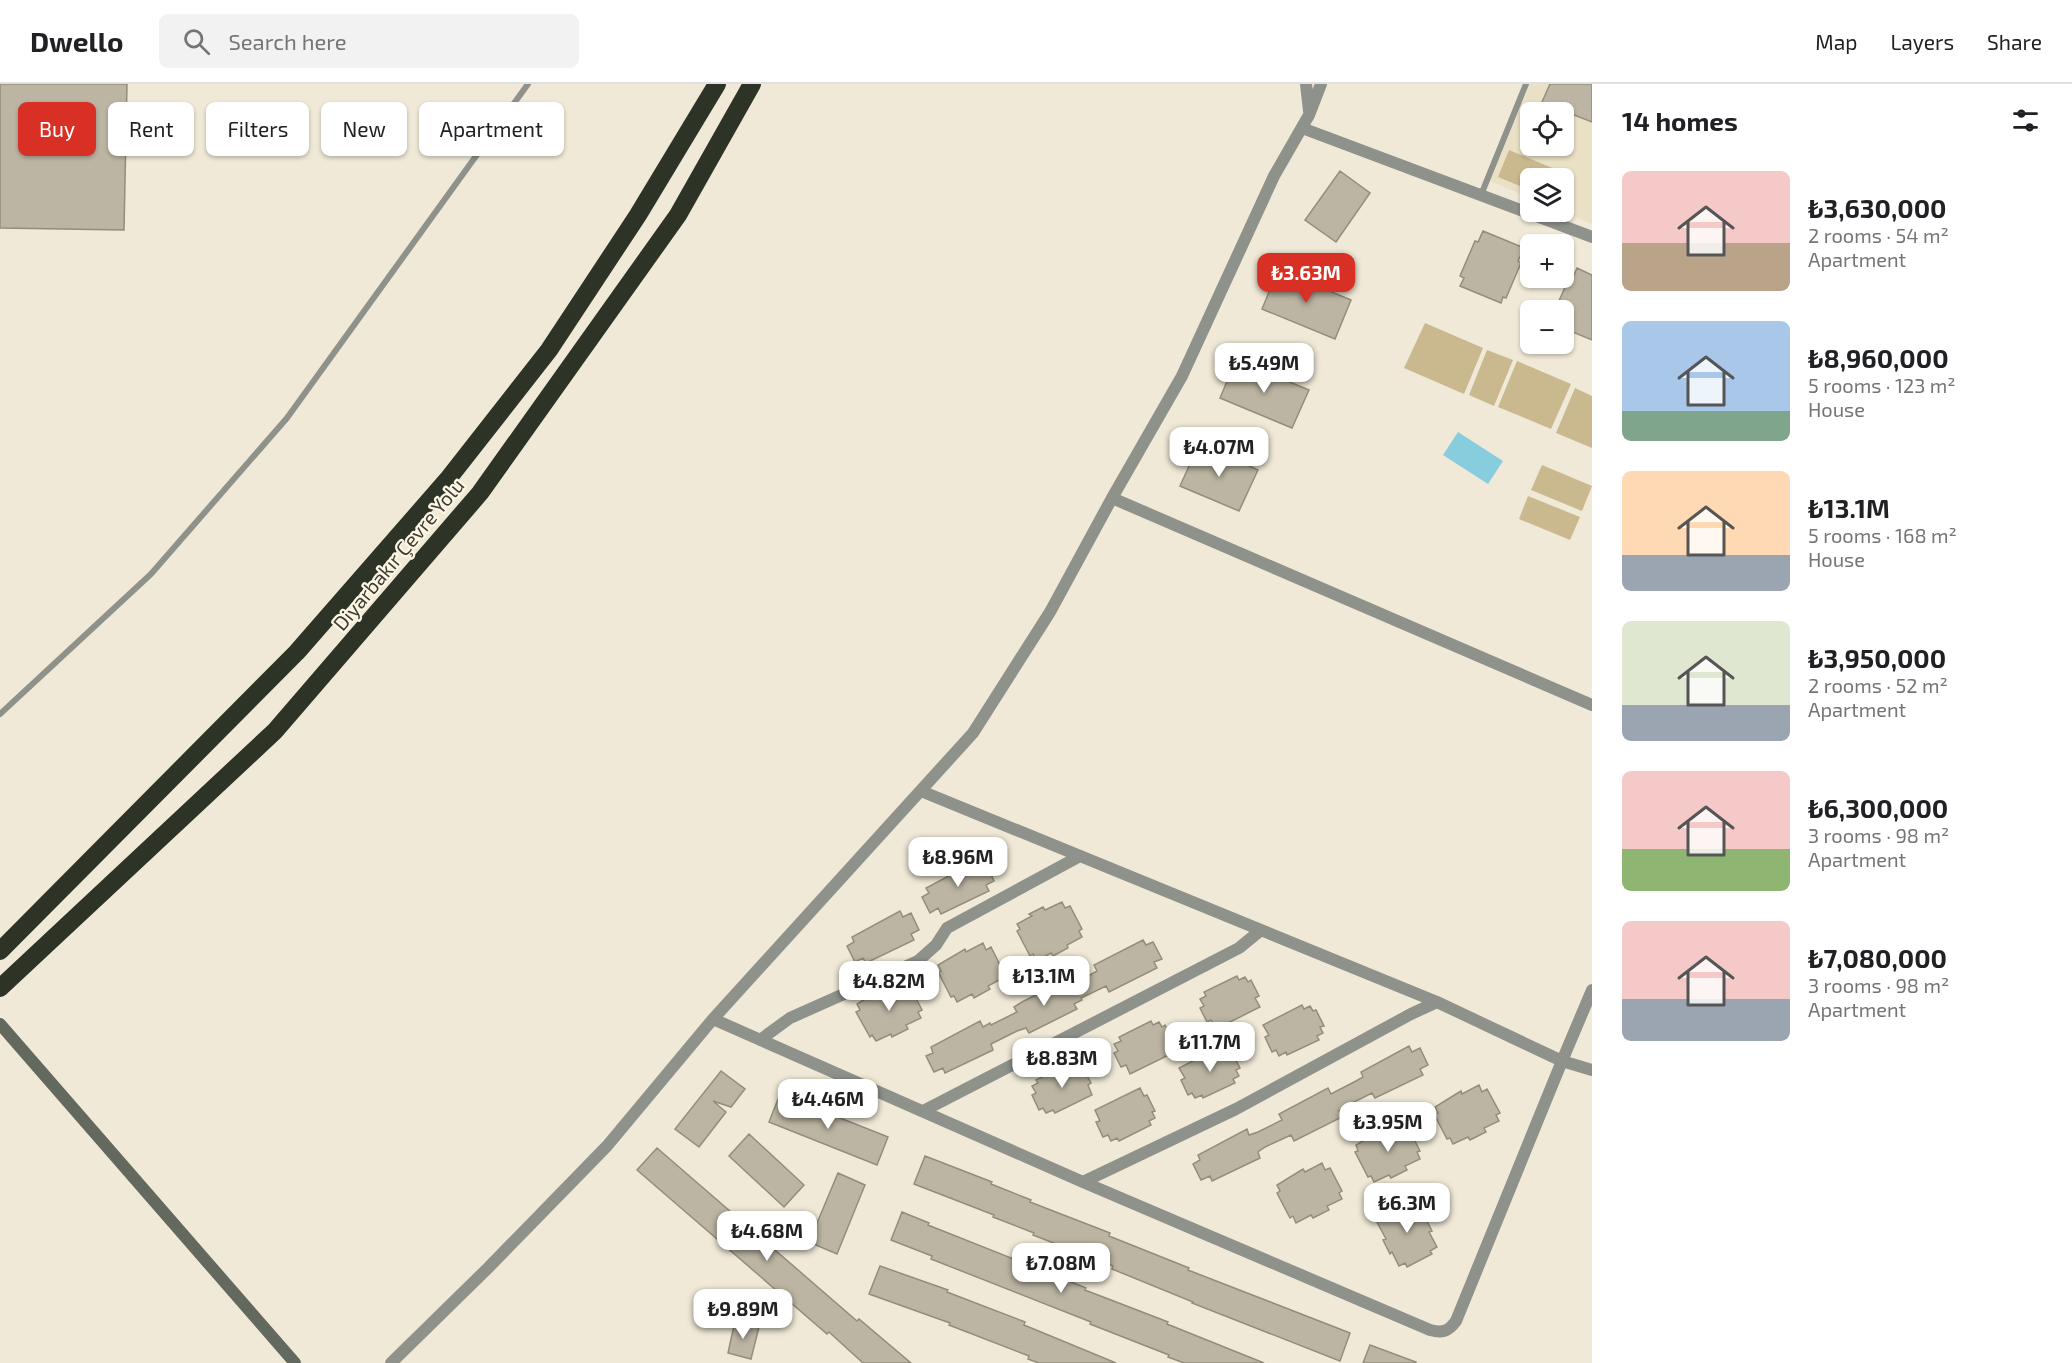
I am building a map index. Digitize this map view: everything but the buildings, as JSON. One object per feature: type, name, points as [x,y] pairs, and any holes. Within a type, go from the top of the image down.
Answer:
[{"type":"highway","name":"Diyarbakır Çevre Yolu","points":[[0,951],[297,652],[448,479],[549,350],[638,215],[717,84]]},
{"type":"highway","name":"Diyarbakır Çevre Yolu","points":[[0,988],[275,731],[480,493],[678,215],[752,84]]},
{"type":"street","points":[[1306,84],[1309,115]]},
{"type":"street","points":[[391,1363],[607,1146],[713,1019],[973,733],[1050,612],[1182,376],[1274,176],[1309,115],[1321,84]]},
{"type":"street","points":[[1302,128],[1592,237]]},
{"type":"street","points":[[1112,498],[1592,705]]},
{"type":"street","points":[[921,791],[1437,1002],[1562,1061],[1592,1070]]},
{"type":"street","points":[[759,1040],[790,1018],[918,961],[936,945],[947,928],[1080,856]]},
{"type":"street","points":[[922,1112],[1239,948],[1262,930]]},
{"type":"street","points":[[713,1019],[1083,1182],[1430,1330],[1441,1332],[1450,1329],[1456,1321],[1592,990]]},
{"type":"street","points":[[1083,1182],[1236,1110],[1437,1002]]},
{"type":"street","points":[[0,1024],[295,1363]]},
{"type":"lane","points":[[0,714],[151,574],[287,418],[528,84]]},
{"type":"lane","points":[[1481,195],[1526,84]]},
{"type":"shaded area","points":[[1530,84],[1592,84],[1592,224],[1574,216],[1574,168],[1520,168],[1520,194],[1490,181],[1520,108],[1520,156],[1574,156],[1574,102],[1523,102]]},
{"type":"shaded area","points":[[1509,150],[1552,168],[1520,168],[1520,186],[1498,177]]},
{"type":"shaded area","points":[[1425,323],[1483,348],[1464,394],[1404,368]]},
{"type":"shaded area","points":[[1487,350],[1513,360],[1494,406],[1469,395]]},
{"type":"shaded area","points":[[1517,361],[1571,384],[1551,429],[1498,407]]},
{"type":"shaded area","points":[[1575,388],[1592,396],[1592,448],[1556,433]]},
{"type":"shaded area","points":[[1542,465],[1592,486],[1582,511],[1531,490]]},
{"type":"shaded area","points":[[1528,496],[1580,517],[1570,540],[1519,519]]},
{"type":"water","points":[[1458,432],[1503,461],[1488,484],[1443,455]]}]
